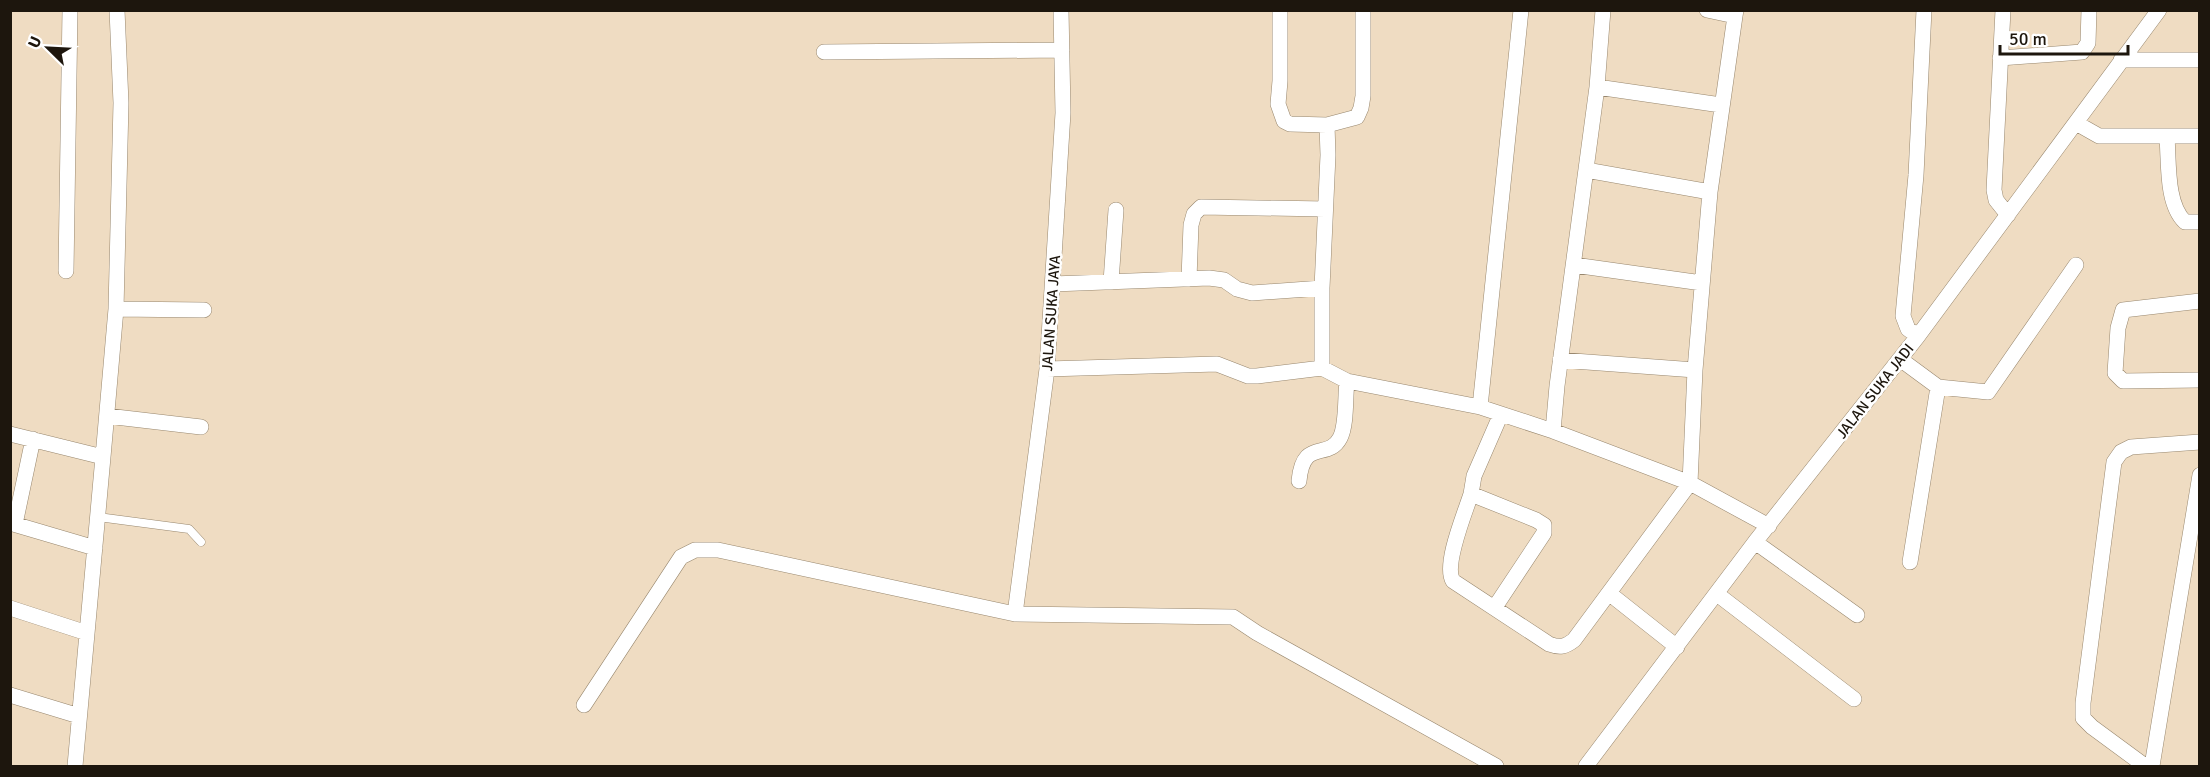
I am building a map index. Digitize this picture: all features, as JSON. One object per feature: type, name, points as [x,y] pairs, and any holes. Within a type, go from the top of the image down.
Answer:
[{"type":"street","points":[[66,271],[70,10]]},
{"type":"street","points":[[75,766],[116,309],[121,103],[117,10]]},
{"type":"street","name":"JALAN SUKA JAYA","points":[[1015,615],[1047,369],[1063,113],[1061,10]]},
{"type":"street","points":[[1280,10],[1278,104],[1284,121],[1290,124],[1327,125],[1357,117],[1361,108],[1363,10]]},
{"type":"street","points":[[1480,407],[1521,10]]},
{"type":"street","points":[[1554,430],[1560,360],[1597,87],[1603,10]]},
{"type":"street","points":[[1501,414],[1474,476],[1471,494],[1452,556],[1450,575],[1453,581],[1550,644],[1559,647],[1568,646],[1610,594],[1690,483],[1695,370],[1710,192],[1735,13],[1707,10]]},
{"type":"street","points":[[1918,336],[1908,329],[1904,316],[1916,175],[1924,10]]},
{"type":"street","points":[[2003,10],[1994,190],[1996,200],[2008,215]]},
{"type":"street","points":[[2000,58],[2082,52],[2088,43],[2089,10]]},
{"type":"street","name":"JALAN SUKA JADI","points":[[1586,766],[1755,542],[1918,336],[2159,10]]},
{"type":"street","points":[[824,52],[1062,50]]},
{"type":"street","points":[[2121,60],[2199,60]]},
{"type":"street","points":[[1597,87],[1721,105]]},
{"type":"street","points":[[2076,123],[2099,136],[2199,136]]},
{"type":"street","points":[[1322,368],[1327,125]]},
{"type":"street","points":[[2167,137],[2173,204],[2177,215],[2185,222],[2199,222]]},
{"type":"street","points":[[1586,170],[1710,192]]},
{"type":"street","points":[[1189,279],[1191,225],[1194,214],[1202,207],[1325,209]]},
{"type":"street","points":[[1111,282],[1116,210]]},
{"type":"street","points":[[1574,265],[1702,283]]},
{"type":"street","points":[[1900,359],[1938,387],[1988,392],[2076,266]]},
{"type":"street","points":[[1053,284],[1189,279],[1224,280],[1237,289],[1252,293],[1322,288]]},
{"type":"street","points":[[2199,301],[2123,310],[2118,328],[2115,373],[2123,381],[2199,380]]},
{"type":"street","points":[[116,309],[204,310]]},
{"type":"street","points":[[1560,360],[1695,370]]},
{"type":"street","points":[[1047,369],[1217,364],[1248,376],[1257,376],[1322,368],[1347,381],[1480,407],[1554,430],[1690,483],[1769,526]]},
{"type":"street","points":[[1299,481],[1300,467],[1306,458],[1313,451],[1332,447],[1340,439],[1343,430],[1347,381]]},
{"type":"street","points":[[1910,562],[1938,387]]},
{"type":"street","points":[[107,416],[201,427]]},
{"type":"street","points":[[10,434],[103,457]]},
{"type":"street","points":[[33,440],[13,524],[94,548]]},
{"type":"street","points":[[2145,766],[2083,718],[2083,703],[2114,462],[2121,452],[2131,447],[2199,442]]},
{"type":"street","points":[[2152,766],[2199,475]]},
{"type":"street","points":[[1471,494],[1544,525],[1541,540],[1495,607]]},
{"type":"street","points":[[1755,542],[1857,615]]},
{"type":"street","points":[[584,705],[681,557],[695,550],[718,550],[1015,615],[1233,617],[1257,633],[1496,766]]},
{"type":"street","points":[[1610,594],[1677,647]]},
{"type":"street","points":[[1717,594],[1854,699]]},
{"type":"street","points":[[10,608],[87,633]]},
{"type":"street","points":[[10,695],[79,716]]},
{"type":"lane","points":[[98,518],[189,529],[201,542]]}]
